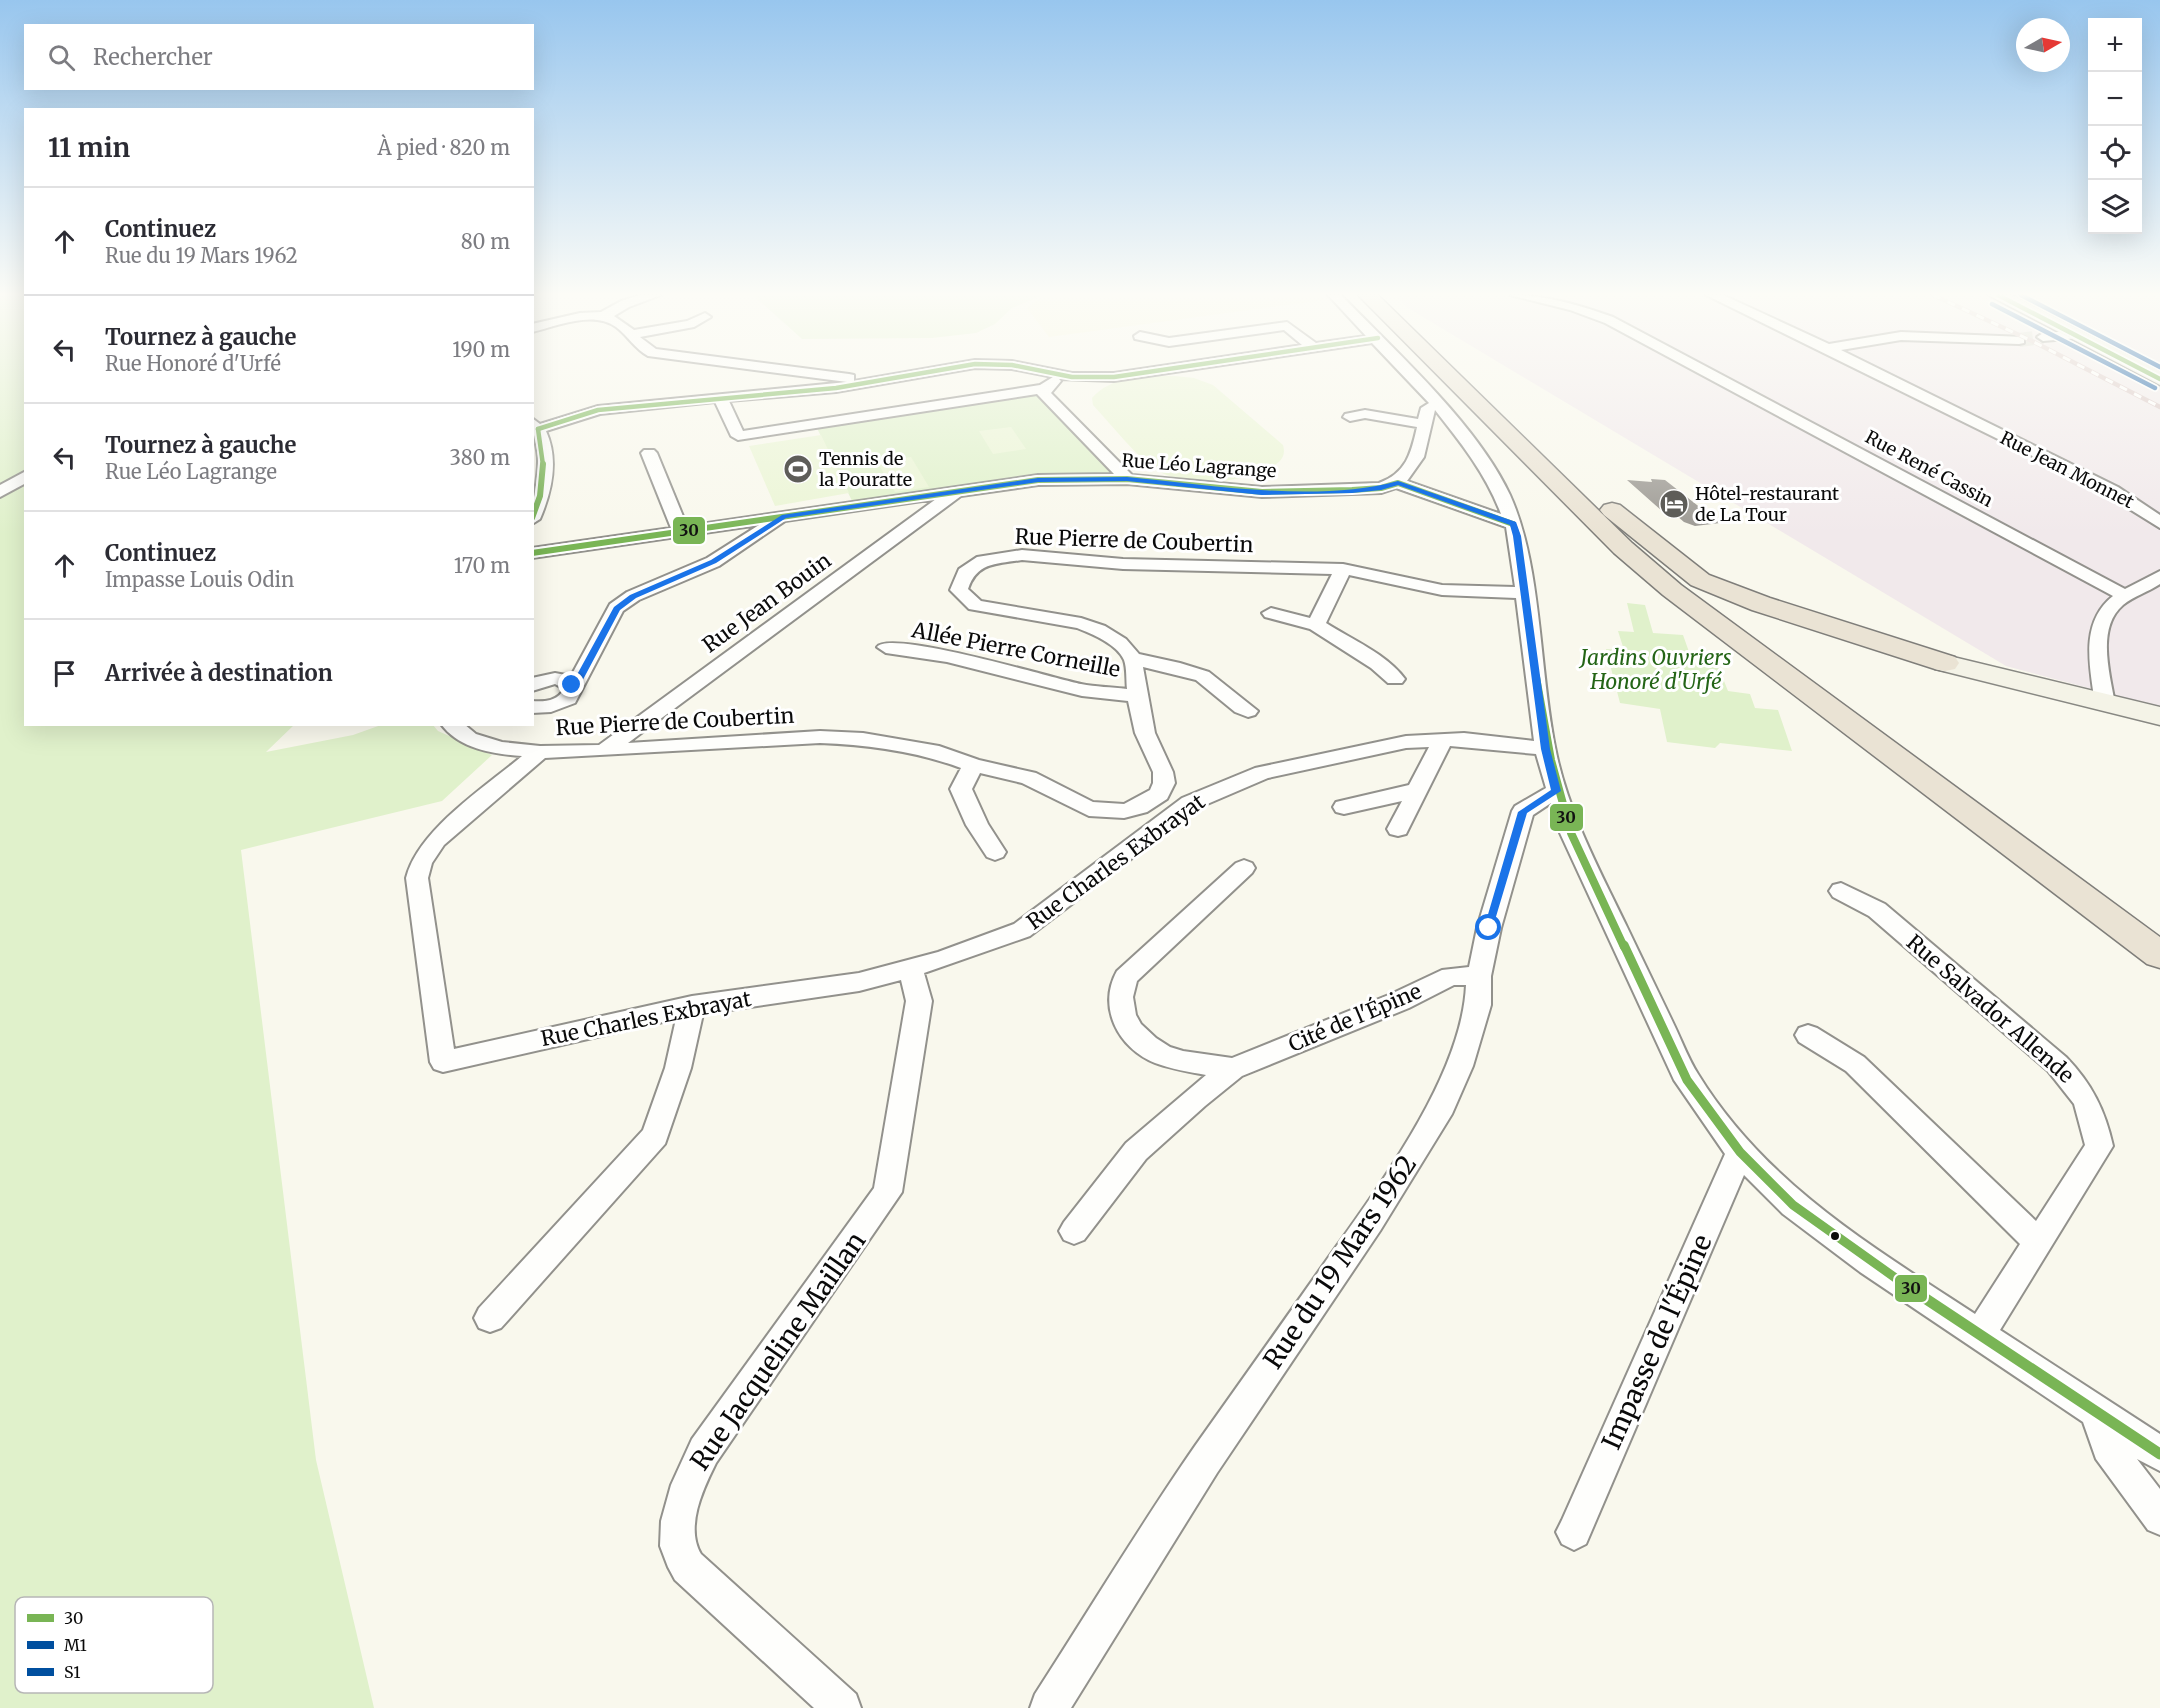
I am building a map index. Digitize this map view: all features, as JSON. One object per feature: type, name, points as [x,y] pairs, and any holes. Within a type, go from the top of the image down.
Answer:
[{"type":"highway","points":[[1447,375],[1623,548],[1672,590],[2160,955]]},
{"type":"highway","points":[[1462,375],[1650,553],[1713,606],[2160,935]]},
{"type":"highway","points":[[1561,470],[1700,580],[1761,604],[1945,663]]},
{"type":"main road","points":[[1945,663],[2160,716]]},
{"type":"street","points":[[820,375],[867,382]]},
{"type":"street","points":[[534,513],[545,483],[544,457],[535,426],[598,410],[720,397],[803,392],[906,375]]},
{"type":"street","points":[[720,397],[738,436],[1044,389],[1061,375],[1114,377],[1129,375]]},
{"type":"street","points":[[1411,375],[1438,404],[1483,462],[1513,524],[1545,749],[1556,791],[1571,833],[1688,1080],[1740,1152],[1793,1205],[1979,1336],[2160,1454]]},
{"type":"street","name":"Rue René Cassin","points":[[1711,375],[2126,596]]},
{"type":"street","name":"Rue Jean Monnet","points":[[1880,375],[2110,491],[2148,512],[2160,523]]},
{"type":"street","points":[[1044,389],[1044,394],[1127,479]]},
{"type":"street","points":[[1398,483],[1410,474],[1415,462],[1428,408],[1438,404]]},
{"type":"street","points":[[1358,412],[1424,424]]},
{"type":"street","points":[[649,453],[681,532]]},
{"type":"street","points":[[0,492],[24,477]]},
{"type":"street","name":"Rue Léo Lagrange","points":[[534,553],[1038,480],[1127,479],[1262,492],[1352,490],[1381,488],[1398,483]]},
{"type":"street","points":[[1398,483],[1513,524]]},
{"type":"street","name":"Rue Jean Bouin","points":[[605,750],[956,492]]},
{"type":"street","points":[[534,706],[545,707],[562,703],[573,694],[616,608],[633,596],[713,562],[784,516]]},
{"type":"street","name":"Rue Pierre de Coubertin","points":[[454,726],[469,738],[500,748],[540,752],[820,737],[898,743],[932,750],[973,765],[1029,778],[1089,809],[1124,811],[1139,807],[1160,794],[1164,783],[1163,772],[1145,733],[1137,696],[1133,659],[1119,643],[1099,630],[1081,623],[975,605],[959,590],[965,573],[983,561],[1022,555],[1123,564],[1343,569],[1442,590],[1524,592]]},
{"type":"street","points":[[1316,625],[1343,569]]},
{"type":"street","points":[[2105,704],[2098,659],[2104,613],[2126,596],[2160,576]]},
{"type":"street","points":[[1270,613],[1316,625],[1378,664],[1395,679]]},
{"type":"street","name":"Allée Pierre Corneille","points":[[886,647],[947,656],[1082,690],[1137,696]]},
{"type":"street","points":[[1133,659],[1169,665],[1211,681],[1234,705],[1248,711]]},
{"type":"street","points":[[534,683],[547,679],[562,679],[569,681],[574,689]]},
{"type":"street","points":[[1398,829],[1443,740]]},
{"type":"street","name":"Rue Charles Exbrayat","points":[[540,752],[436,840],[421,862],[417,878],[443,1062],[692,1006],[859,982],[944,959],[1022,930],[1190,803],[1227,785],[1262,773],[1349,752],[1406,742],[1464,740],[1545,749]]},
{"type":"street","points":[[973,765],[961,789],[977,825],[994,852]]},
{"type":"street","points":[[1344,807],[1419,790]]},
{"type":"street","name":"Rue du 19 Mars 1962","points":[[1049,1708],[1205,1461],[1370,1222],[1442,1106],[1463,1055],[1478,1005],[1479,976],[1489,928],[1523,812],[1556,791]]},
{"type":"street","points":[[1233,1069],[1183,1061],[1162,1055],[1131,1031],[1123,1015],[1120,997],[1126,977],[1244,868]]},
{"type":"street","name":"Rue Salvador Allende","points":[[1841,891],[1877,910],[2057,1064],[2083,1092],[2094,1119],[2100,1146],[1979,1336]]},
{"type":"street","name":"Rue Jacqueline Maillan","points":[[842,1708],[688,1567],[678,1548],[678,1527],[686,1485],[704,1451],[888,1192],[919,1001],[910,969]]},
{"type":"street","name":"Cité de l'Épine","points":[[1074,1231],[1136,1151],[1195,1098],[1233,1069],[1400,1001],[1451,976],[1479,976]]},
{"type":"street","points":[[490,1318],[655,1136],[678,1068],[692,1006]]},
{"type":"street","points":[[1808,1035],[1855,1064],[2039,1243]]},
{"type":"street","name":"Impasse de l'Épine","points":[[1574,1532],[1740,1152]]},
{"type":"street","points":[[2097,1414],[2108,1447],[2160,1518]]},
{"type":"shaded area","points":[[1519,375],[2160,375],[2160,707],[2006,666]]},
{"type":"green space","points":[[0,375],[24,375],[24,726],[293,726],[266,752],[353,735],[378,726],[434,726],[438,731],[492,755],[442,801],[241,850],[316,1460],[374,1708],[0,1708]]},
{"type":"green space","points":[[1175,376],[1194,378],[1213,385],[1283,445],[1284,454],[1281,460],[1255,474],[1211,482],[1167,475],[1148,464],[1093,405],[1092,398],[1100,390],[1120,381],[1130,378]]},
{"type":"green space","points":[[1038,392],[1115,471],[1113,474],[1034,474],[853,503],[816,426]]},
{"type":"green space","points":[[1011,427],[1026,449],[993,454],[979,431]]},
{"type":"green space","name":"Tennis de la Pouratte","points":[[821,435],[849,493],[775,506],[749,446]]},
{"type":"green space","points":[[911,457],[929,487],[895,492],[877,462]]},
{"type":"green space","name":"Jardins Ouvriers Honoré d'Urfé","points":[[1627,603],[1645,605],[1653,633],[1683,635],[1693,663],[1718,666],[1728,691],[1750,694],[1755,708],[1778,710],[1792,751],[1720,743],[1715,748],[1667,742],[1660,709],[1620,703],[1606,649],[1624,650],[1618,631],[1634,632]]},
{"type":"building","name":"Hôtel-restaurant de La Tour","points":[[1651,479],[1665,480],[1720,523],[1695,526],[1684,522],[1670,510],[1662,511],[1627,480],[1652,482]]},
{"type":"railway","points":[[2097,375],[2160,407]]},
{"type":"transit line","name":"30","points":[[538,429],[598,410],[836,388],[913,375]]},
{"type":"transit line","name":"30","points":[[1061,375],[1072,377],[1130,375]]},
{"type":"transit line","name":"M1","points":[[2129,375],[2155,388]]},
{"type":"transit line","name":"30","points":[[2152,375],[2160,379]]},
{"type":"transit line","name":"30","points":[[534,512],[540,496],[543,474],[538,429]]},
{"type":"transit line","name":"30","points":[[534,553],[1038,480],[1127,479],[1262,492],[1352,490],[1381,488],[1398,483],[1513,524]]},
{"type":"transit line","name":"30","points":[[1513,524],[1517,535],[1543,723],[1571,833],[1687,1080],[1740,1152],[1793,1205],[1871,1262],[2160,1454]]},
{"type":"place","name":"Tennis de la Pouratte","points":[[798,469]]},
{"type":"place","name":"Hôtel-restaurant de La Tour","points":[[1674,504]]},
{"type":"route","points":[[572,685],[574,689],[616,608],[633,596],[713,562],[784,516],[1038,480],[1127,479],[1210,489],[1262,492],[1352,490],[1381,488],[1398,483],[1513,524],[1517,536],[1545,749],[1556,791],[1523,812],[1489,928]]}]
